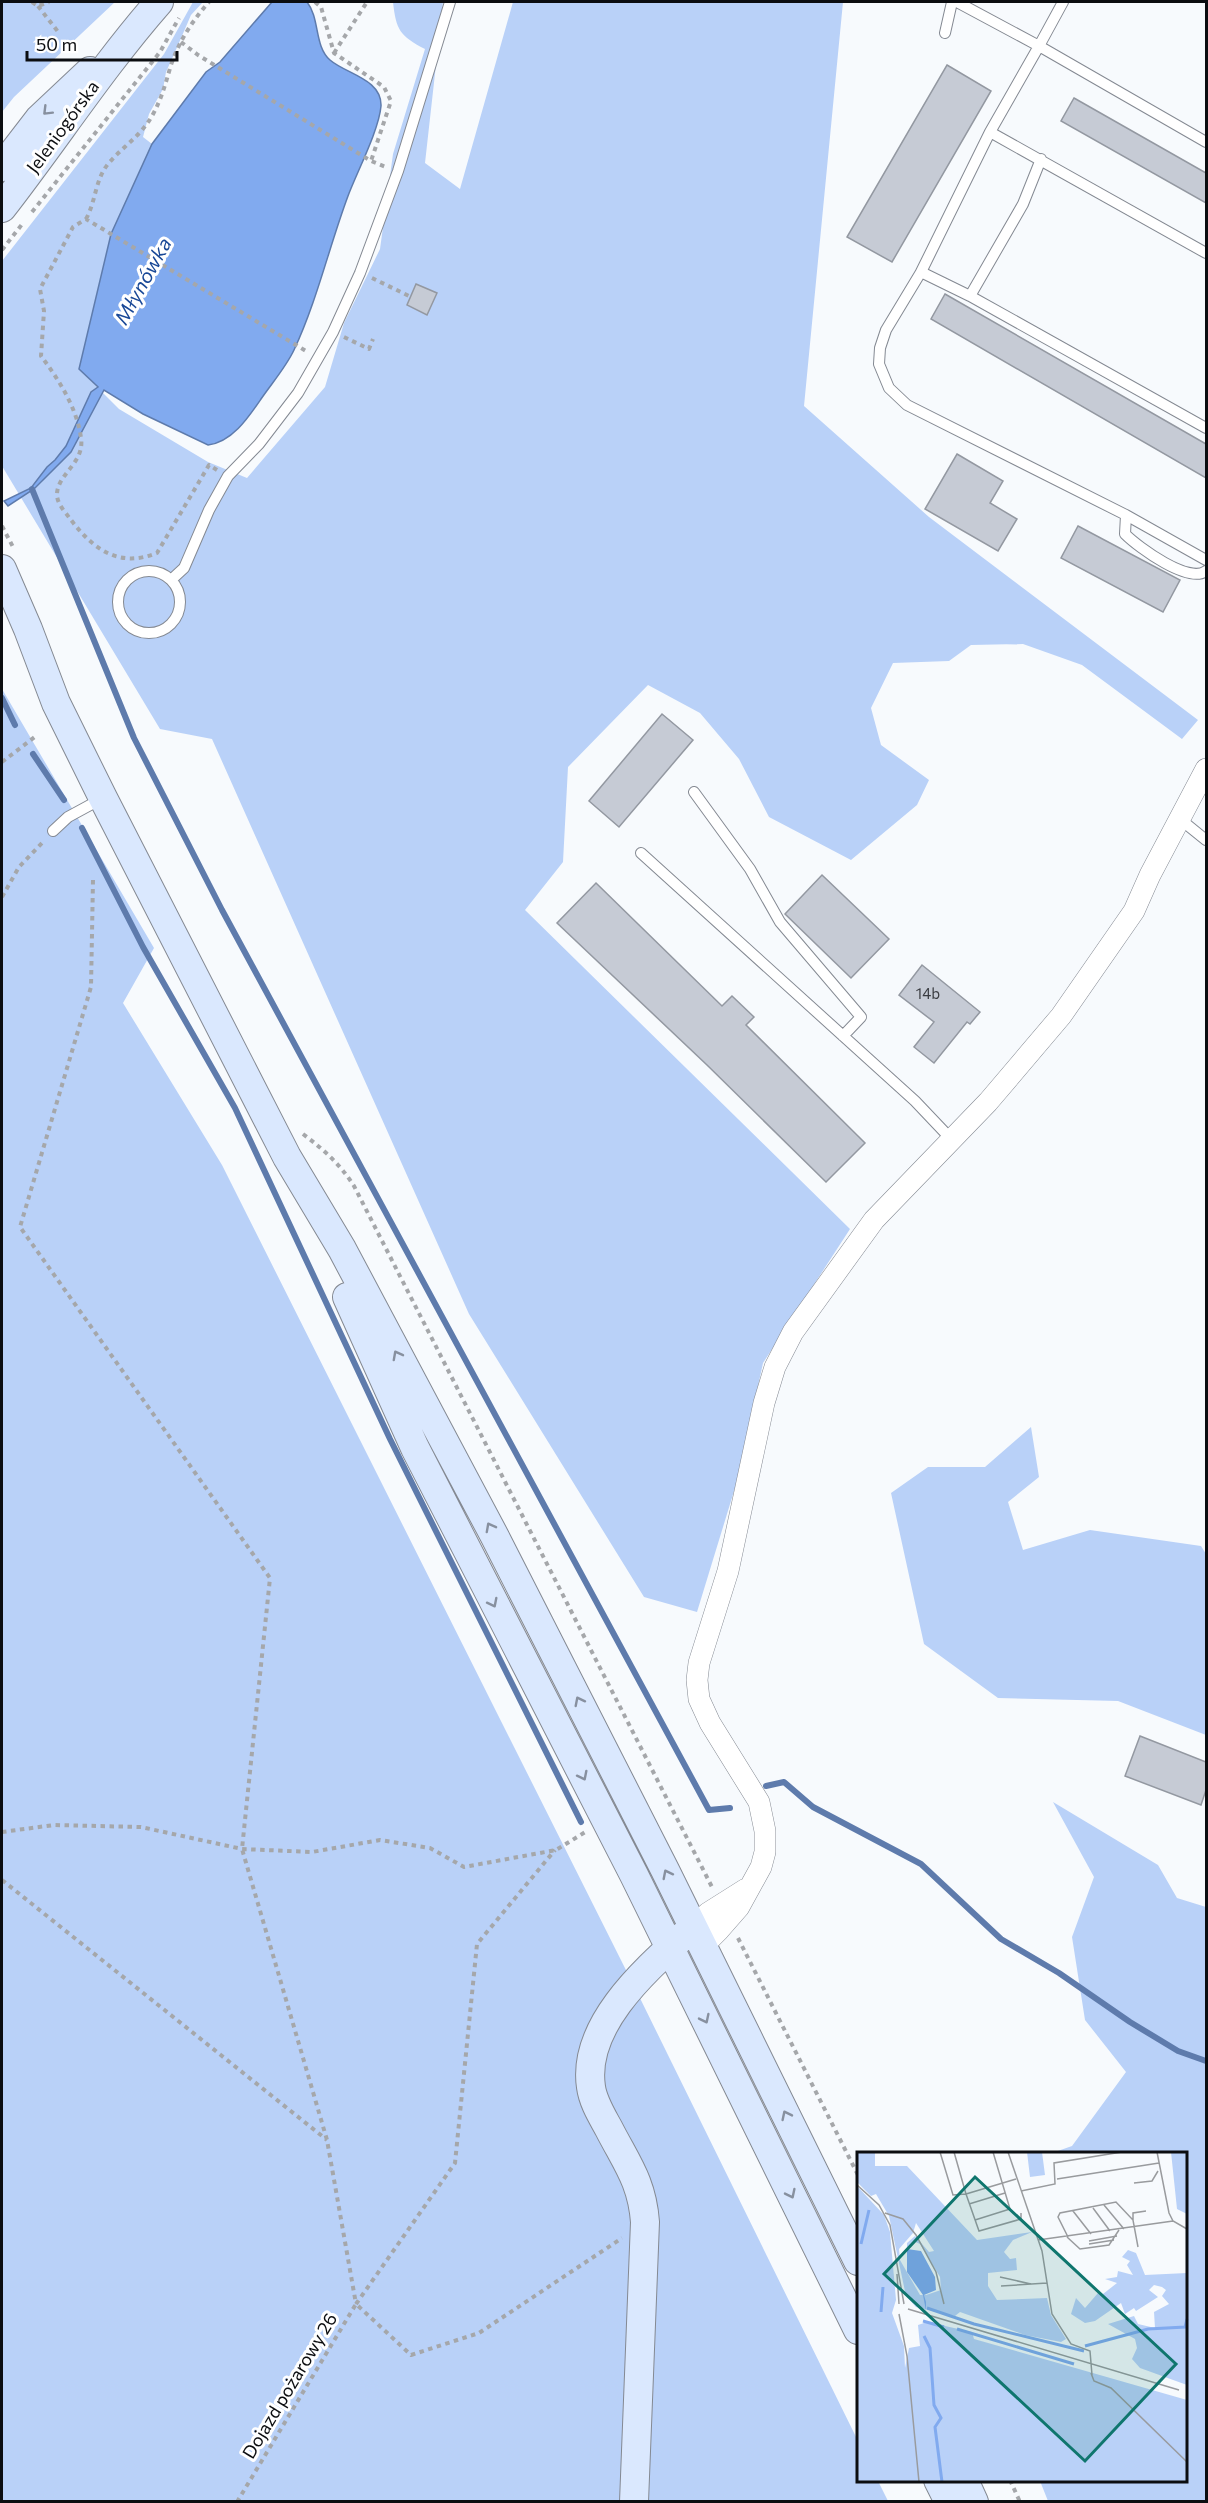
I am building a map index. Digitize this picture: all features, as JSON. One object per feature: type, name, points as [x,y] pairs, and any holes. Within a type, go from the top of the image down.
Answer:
[{"type":"main road","name":"Jeleniogórska","points":[[2,167],[39,119],[70,87],[170,7]]},
{"type":"main road","name":"Jeleniogórska","points":[[2,208],[50,146],[122,44]]},
{"type":"main road","points":[[8,560],[28,629],[56,703],[103,798],[287,1157],[342,1249],[494,1535],[698,1936],[857,2260]]},
{"type":"main road","points":[[2,618],[56,703]]},
{"type":"main road","points":[[287,1157],[327,1255],[415,1448],[675,1957],[857,2328]]},
{"type":"main road","points":[[633,2502],[645,2222],[643,2198],[636,2176],[596,2105],[591,2088],[590,2065],[593,2049],[601,2029],[647,1969],[675,1957],[698,1936]]},
{"type":"main road","points":[[939,2482],[949,2502]]},
{"type":"main road","points":[[964,2482],[974,2502]]},
{"type":"street","points":[[698,1936],[718,1931],[739,1907],[752,1885],[765,1852],[765,1831],[759,1802],[707,1716],[699,1699],[697,1680],[699,1664],[731,1560],[764,1403],[775,1367],[794,1332],[834,1272],[874,1220],[988,1102],[1061,1016],[1134,911],[1206,769]]},
{"type":"lane","points":[[171,580],[183,568],[208,510],[228,476],[259,444],[298,393],[333,332],[360,273],[398,171],[450,2]]},
{"type":"lane","points":[[945,33],[952,2]]},
{"type":"lane","points":[[957,2],[1039,46],[1206,142]]},
{"type":"lane","points":[[1064,2],[990,132],[921,272],[886,330],[880,348],[879,364],[889,388],[907,405],[1126,515],[1206,560]]},
{"type":"lane","points":[[990,132],[1206,253]]},
{"type":"lane","points":[[970,296],[1023,204],[1041,159]]},
{"type":"lane","points":[[921,272],[970,296],[1206,428]]},
{"type":"lane","points":[[1126,515],[1125,534],[1133,543],[1166,563],[1194,575],[1202,575],[1206,571]]},
{"type":"lane","points":[[152,571],[171,580],[179,598],[179,607],[170,624],[153,633],[144,633],[125,623],[117,603],[124,583],[131,576],[152,571]]},
{"type":"lane","points":[[694,792],[750,869],[780,922],[861,1017],[843,1035]]},
{"type":"lane","points":[[53,831],[68,817],[103,798]]},
{"type":"lane","points":[[1180,819],[1206,840]]},
{"type":"lane","points":[[641,853],[915,1101],[952,1140]]},
{"type":"path","points":[[32,2],[60,33]]},
{"type":"path","points":[[38,6],[49,2]]},
{"type":"path","points":[[209,2],[193,21],[181,42],[172,64],[166,89],[151,119],[129,147],[109,163],[98,181],[93,206],[86,219],[73,227],[40,289],[44,311],[41,356],[68,398],[81,438],[81,455],[63,479],[57,495],[60,505],[82,534],[102,552],[124,558],[144,559],[157,553],[209,465],[228,476]]},
{"type":"path","points":[[181,42],[198,55],[371,161],[391,101],[384,87],[334,52],[321,7],[315,2]]},
{"type":"path","points":[[334,52],[367,2]]},
{"type":"path","points":[[2,250],[160,52],[170,7]]},
{"type":"path","points":[[86,219],[298,346]]},
{"type":"path","points":[[360,273],[409,296]]},
{"type":"path","points":[[333,332],[369,349],[373,339]]},
{"type":"path","points":[[2,526],[8,560]]},
{"type":"path","points":[[2,762],[36,736]]},
{"type":"path","points":[[2,897],[19,867],[53,831]]},
{"type":"path","points":[[93,880],[91,987],[20,1227],[270,1578],[242,1849],[327,2140],[356,2304]]},
{"type":"path","points":[[298,1129],[343,1168],[354,1186],[713,1890]]},
{"type":"path","points":[[356,2304],[455,2163],[477,1944],[556,1850],[605,1820]]},
{"type":"path","points":[[2,1832],[54,1825],[141,1827],[242,1849],[312,1852],[380,1840],[430,1848],[464,1867],[556,1850]]},
{"type":"path","points":[[2,1880],[327,2140]]},
{"type":"path","points":[[737,1936],[857,2173]]},
{"type":"path","name":"Dojazd pożarowy 26","points":[[237,2502],[356,2304],[411,2355],[479,2333],[645,2222]]},
{"type":"path","points":[[1010,2482],[1020,2502]]},
{"type":"shaded area","points":[[2,2],[115,2],[14,97],[2,112]]},
{"type":"shaded area","points":[[193,2],[203,2],[191,15],[166,72],[163,89],[149,114],[143,137],[152,144],[111,234],[79,369],[119,409],[208,462],[247,478],[325,387],[344,323],[380,249],[393,154],[425,49],[401,31],[393,2],[443,2],[425,163],[460,189],[513,2],[843,2],[804,406],[929,517],[1198,720],[1182,739],[1082,665],[1023,644],[971,645],[949,661],[893,663],[871,708],[881,745],[929,780],[917,805],[851,860],[769,817],[739,759],[700,713],[648,685],[568,767],[563,862],[525,910],[850,1229],[763,1363],[738,1478],[697,1612],[644,1597],[469,1314],[212,739],[160,729],[2,466],[2,261],[164,54]]},
{"type":"shaded area","points":[[2,689],[154,948],[123,1003],[222,1165],[635,1988],[857,2439],[857,2482],[878,2482],[888,2501],[2,2501]]},
{"type":"shaded area","points":[[1031,1427],[1039,1477],[1008,1502],[1023,1550],[1090,1530],[1201,1546],[1206,1554],[1206,1735],[1118,1701],[998,1698],[924,1644],[891,1493],[928,1467],[985,1467]]},
{"type":"shaded area","points":[[1053,1802],[1158,1865],[1177,1898],[1206,1907],[1206,2501],[1048,2501],[1040,2482],[1187,2482],[1187,2152],[1055,2152],[1072,2146],[1126,2072],[1085,2020],[1072,1937],[1094,1877]]},
{"type":"water","name":"Młynówka","points":[[272,2],[307,2],[314,16],[321,47],[325,54],[337,65],[370,83],[380,97],[381,106],[376,127],[348,196],[309,312],[291,356],[239,428],[225,439],[208,445],[143,414],[104,390],[71,452],[34,489],[8,506],[4,501],[31,488],[66,446],[91,392],[98,387],[79,369],[111,234],[152,144],[206,72],[220,62]]},
{"type":"building","points":[[947,65],[991,91],[892,262],[847,237]]},
{"type":"building","points":[[1074,98],[1206,173],[1206,203],[1061,121]]},
{"type":"building","points":[[416,284],[437,293],[427,315],[407,305]]},
{"type":"building","points":[[945,294],[1206,444],[1206,478],[931,319]]},
{"type":"building","points":[[957,454],[1003,481],[990,503],[1017,519],[998,551],[925,509]]},
{"type":"building","points":[[1078,526],[1180,580],[1163,612],[1061,558]]},
{"type":"building","points":[[662,714],[693,740],[619,827],[589,801]]},
{"type":"building","points":[[822,875],[889,939],[851,978],[785,914]]},
{"type":"building","points":[[596,883],[722,1006],[732,996],[754,1017],[746,1025],[865,1143],[826,1182],[557,923]]},
{"type":"building","points":[[922,965],[980,1012],[970,1024],[967,1022],[934,1063],[914,1047],[934,1022],[899,995]]},
{"type":"building","points":[[1140,1736],[1206,1762],[1206,1790],[1201,1805],[1125,1776]]},
{"type":"waterway","points":[[32,489],[134,738],[222,910],[709,1810],[730,1808]]},
{"type":"waterway","points":[[2,698],[15,725]]},
{"type":"waterway","points":[[33,754],[64,800]]},
{"type":"waterway","points":[[82,828],[143,947],[235,1108],[390,1439],[581,1822]]},
{"type":"waterway","points":[[766,1786],[784,1782],[813,1807],[921,1864],[1001,1939],[1059,1973],[1130,2022],[1178,2051],[1206,2061]]}]
